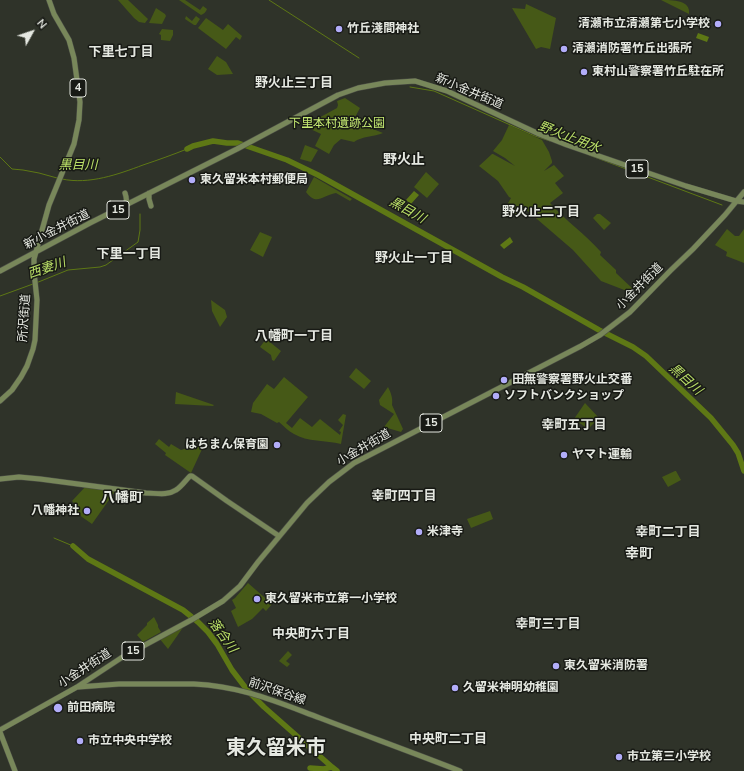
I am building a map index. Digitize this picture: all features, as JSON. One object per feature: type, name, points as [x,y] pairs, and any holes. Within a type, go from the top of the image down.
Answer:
[{"type":"main road","name":"所沢街道","points":[[0,401],[19,381],[27,366],[33,349],[35,340],[37,300],[34,259],[49,205],[74,144],[78,127],[80,109],[72,49],[69,40],[48,0]]},
{"type":"main road","name":"新小金井街道","points":[[0,271],[335,97],[358,88],[385,83],[415,81],[447,91],[539,134],[567,145],[686,186],[744,202]]},
{"type":"main road","name":"小金井街道","points":[[0,731],[77,687],[121,658],[216,606],[231,595],[240,586],[307,503],[333,478],[354,463],[575,349],[607,330],[630,312],[670,270],[693,249],[744,192]]},
{"type":"main road","points":[[124,206],[127,200],[125,193]]},
{"type":"main road","points":[[149,193],[148,199],[151,206]]},
{"type":"main road","points":[[0,479],[19,477],[162,494],[175,491],[190,476],[192,476],[226,501],[279,536]]},
{"type":"main road","points":[[102,671],[98,676],[98,680],[101,684],[105,685]]},
{"type":"main road","name":"前沢保谷線","points":[[77,687],[119,684],[194,684],[229,687],[258,695],[460,771]]},
{"type":"main road","points":[[0,731],[15,771]]},
{"type":"green space","points":[[118,0],[128,0],[148,19],[145,23],[139,22]]},
{"type":"green space","points":[[179,0],[185,0],[200,10],[203,6],[207,9],[205,13],[201,15]]},
{"type":"green space","points":[[661,0],[684,3],[689,9],[689,14]]},
{"type":"green space","points":[[526,4],[556,18],[550,49],[541,47],[536,49],[512,8],[525,9]]},
{"type":"green space","points":[[156,8],[166,16],[162,24],[149,23]]},
{"type":"green space","points":[[186,16],[192,21],[196,16],[200,19],[196,25],[194,25],[185,19]]},
{"type":"green space","points":[[206,18],[223,30],[228,24],[242,36],[240,40],[236,37],[226,49],[198,28]]},
{"type":"green space","points":[[162,29],[173,30],[173,35],[170,41],[161,40],[161,35],[159,34]]},
{"type":"green space","points":[[217,56],[226,62],[233,74],[217,75],[208,69]]},
{"type":"green space","name":"下里本村遺跡公園","points":[[345,98],[360,108],[353,121],[383,133],[354,142],[341,139],[334,145],[329,154],[315,146],[321,134],[304,126],[337,108],[337,101]]},
{"type":"green space","points":[[509,125],[542,140],[552,161],[552,163],[544,171],[554,165],[564,176],[555,183],[563,193],[550,203],[601,252],[600,255],[633,289],[632,293],[601,281],[573,250],[523,207],[517,216],[505,208],[511,198],[498,181],[479,166],[493,154],[515,166],[493,151],[502,140]]},
{"type":"green space","points":[[305,145],[318,150],[311,162],[300,159]]},
{"type":"green space","points":[[426,172],[439,184],[427,198],[414,187]]},
{"type":"green space","points":[[314,177],[352,199],[350,201],[336,193],[320,199],[313,198],[306,192]]},
{"type":"green space","points":[[597,214],[600,214],[611,223],[604,230],[593,218]]},
{"type":"green space","points":[[727,229],[735,236],[739,236],[744,229],[744,263],[726,256],[727,252],[715,245]]},
{"type":"green space","points":[[260,232],[272,237],[263,257],[250,250]]},
{"type":"green space","points":[[211,300],[225,310],[227,317],[220,327],[212,311]]},
{"type":"green space","points":[[266,339],[281,351],[274,361],[272,360],[271,355],[260,347]]},
{"type":"green space","points":[[356,368],[371,381],[364,389],[349,377]]},
{"type":"green space","points":[[284,377],[308,397],[286,423],[292,428],[300,418],[312,427],[320,419],[340,435],[341,432],[339,431],[343,425],[338,420],[343,414],[346,415],[341,444],[299,437],[279,422],[277,423],[261,414],[251,412],[253,403],[267,384],[274,389]]},
{"type":"green space","points":[[388,387],[392,396],[392,405],[403,429],[401,432],[384,427],[394,414],[380,405],[379,400]]},
{"type":"green space","points":[[176,392],[214,405],[175,404]]},
{"type":"green space","points":[[585,403],[599,418],[588,429],[574,419]]},
{"type":"green space","points":[[159,439],[169,447],[171,444],[181,450],[192,447],[203,447],[191,473],[165,455],[166,453],[155,444]]},
{"type":"green space","points":[[675,471],[681,480],[668,487],[662,477]]},
{"type":"green space","points":[[86,486],[116,490],[92,524],[72,507],[75,504],[72,501]]},
{"type":"green space","points":[[490,511],[493,519],[471,528],[467,519]]},
{"type":"green space","points":[[248,583],[272,604],[266,611],[263,608],[252,619],[238,627],[231,611],[236,608],[232,600]]},
{"type":"green space","points":[[154,617],[161,632],[143,642],[137,635]]},
{"type":"green space","points":[[184,626],[168,649],[159,638]]},
{"type":"green space","points":[[288,651],[292,655],[286,661],[290,664],[287,667],[279,661]]},
{"type":"shaded area","points":[[698,33],[709,37],[707,42],[696,38]]},
{"type":"shaded area","points":[[414,191],[419,195],[411,204],[406,200]]},
{"type":"shaded area","points":[[510,237],[513,242],[504,249],[500,245]]},
{"type":"waterway","name":"野火止用水","points":[[269,0],[359,58]]},
{"type":"waterway","name":"野火止用水","points":[[410,87],[434,91],[535,136],[550,141]]},
{"type":"waterway","name":"黒目川","points":[[187,149],[213,141],[238,143],[287,160],[318,175],[599,330],[633,347],[646,356],[711,418],[738,453],[744,471]]},
{"type":"waterway","name":"黒目川","points":[[62,179],[83,181],[104,178],[187,149]]},
{"type":"waterway","name":"野火止用水","points":[[589,155],[722,205]]},
{"type":"waterway","name":"黒目川","points":[[0,157],[12,169],[39,173],[57,178]]},
{"type":"waterway","name":"西妻川","points":[[36,283],[68,270],[100,267],[106,265],[138,242],[140,214]]},
{"type":"waterway","name":"西妻川","points":[[0,296],[33,284]]},
{"type":"waterway","points":[[54,538],[73,546]]},
{"type":"waterway","name":"落合川","points":[[73,546],[88,559],[183,610],[198,622],[217,644],[232,670],[248,691],[332,767]]},
{"type":"waterway","name":"落合川","points":[[310,768],[324,769],[332,767],[337,771]]},
{"type":"place","name":"清瀬市立清瀬第七小学校","points":[[718,24]]},
{"type":"place","name":"竹丘淺間神社","points":[[339,29]]},
{"type":"place","name":"清瀬消防署竹丘出張所","points":[[564,49]]},
{"type":"place","name":"東村山警察署竹丘駐在所","points":[[584,72]]},
{"type":"place","name":"東久留米本村郵便局","points":[[192,180]]},
{"type":"place","name":"田無警察署野火止交番","points":[[504,380]]},
{"type":"place","name":"ソフトバンクショップ","points":[[496,396]]},
{"type":"place","name":"はちまん保育園","points":[[277,445]]},
{"type":"place","name":"ヤマト運輸","points":[[564,455]]},
{"type":"place","name":"八幡神社","points":[[87,511]]},
{"type":"place","name":"米津寺","points":[[419,532]]},
{"type":"place","name":"東久留米市立第一小学校","points":[[257,599]]},
{"type":"place","name":"東久留米消防署","points":[[556,666]]},
{"type":"place","name":"久留米神明幼稚園","points":[[455,688]]},
{"type":"place","name":"前田病院","points":[[58,708]]},
{"type":"place","name":"市立中央中学校","points":[[80,741]]},
{"type":"place","name":"市立第三小学校","points":[[619,757]]},
{"type":"district","name":"下里七丁目","points":[[121,53]]},
{"type":"district","name":"野火止三丁目","points":[[294,84]]},
{"type":"district","name":"野火止","points":[[404,161]]},
{"type":"district","name":"野火止二丁目","points":[[541,213]]},
{"type":"district","name":"下里一丁目","points":[[129,255]]},
{"type":"district","name":"野火止一丁目","points":[[414,259]]},
{"type":"district","name":"八幡町一丁目","points":[[294,337]]},
{"type":"district","name":"幸町五丁目","points":[[574,426]]},
{"type":"district","name":"幸町四丁目","points":[[404,497]]},
{"type":"district","name":"八幡町","points":[[122,499]]},
{"type":"district","name":"幸町二丁目","points":[[668,533]]},
{"type":"district","name":"幸町","points":[[639,555]]},
{"type":"district","name":"幸町三丁目","points":[[548,625]]},
{"type":"district","name":"中央町六丁目","points":[[311,635]]},
{"type":"district","name":"中央町二丁目","points":[[448,740]]},
{"type":"district","name":"東久留米市","points":[[276,749]]}]
